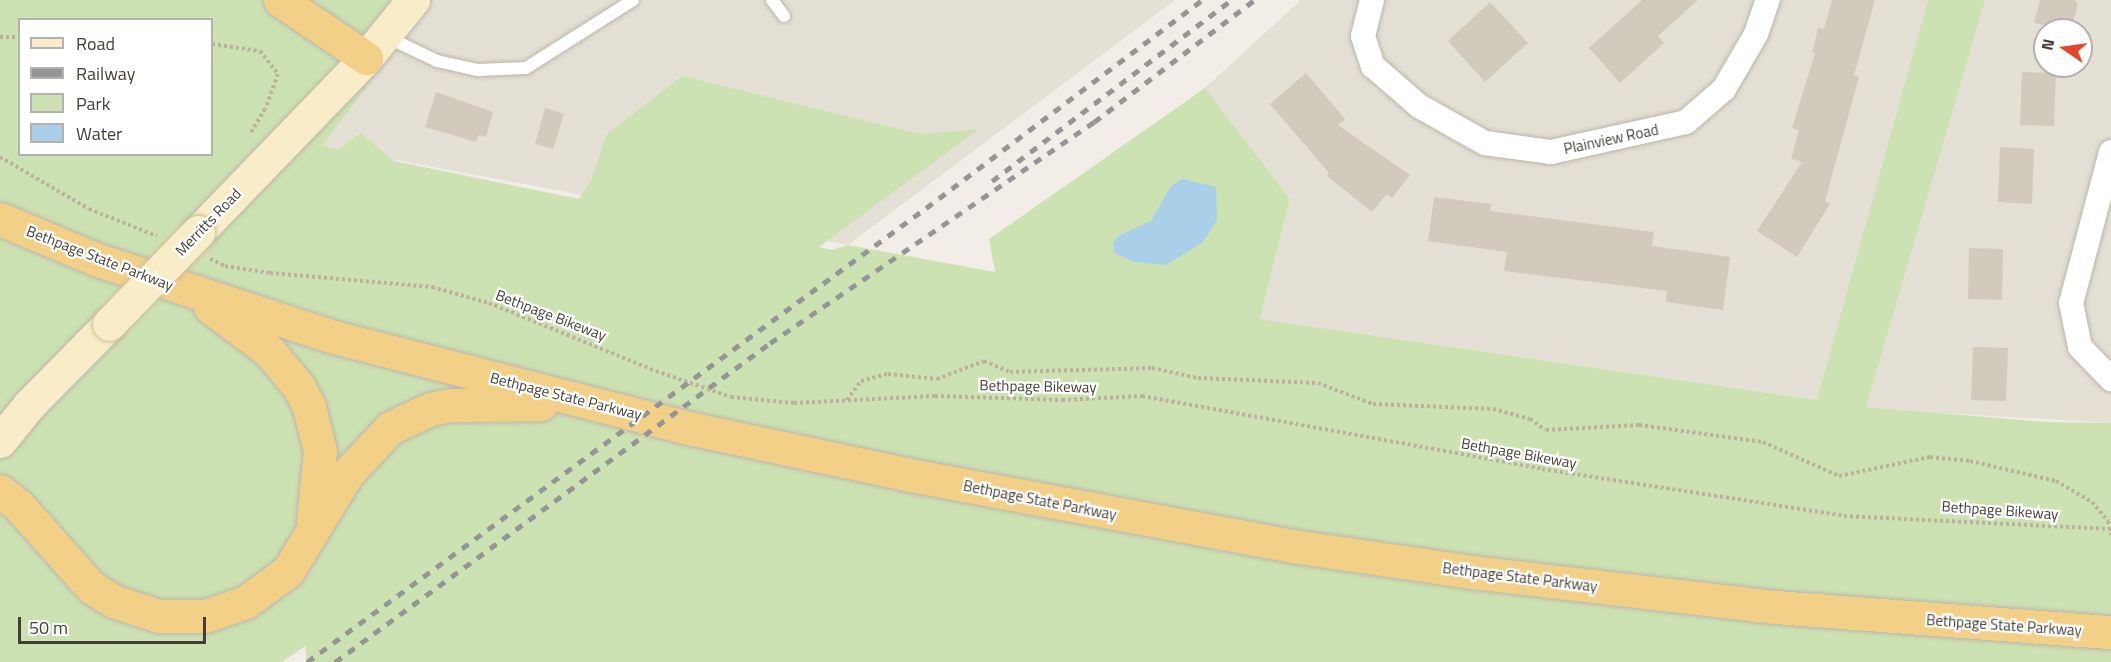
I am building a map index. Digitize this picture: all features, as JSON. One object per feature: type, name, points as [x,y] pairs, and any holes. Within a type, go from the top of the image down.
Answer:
[{"type":"highway","points":[[280,0],[374,47]]},
{"type":"highway","name":"Bethpage State Parkway","points":[[0,219],[95,259],[191,293],[334,337],[606,406],[910,475],[1299,547],[1763,605],[2111,632]]},
{"type":"highway","points":[[191,293],[269,351],[299,387],[309,407],[320,451],[319,490],[310,539]]},
{"type":"highway","points":[[0,491],[18,505],[91,587],[113,601],[159,616],[205,616],[246,602],[288,571],[359,458],[390,428],[409,418],[430,409],[475,402],[606,406]]},
{"type":"main road","name":"Merritts Road","points":[[0,441],[109,324],[201,245],[413,0]]},
{"type":"street","name":"Plainview Road","points":[[1372,0],[1363,36],[1373,66],[1419,106],[1485,143],[1551,153],[1686,122],[1724,89],[1756,34],[1768,0]]},
{"type":"street","points":[[2111,152],[2071,303],[2080,347],[2111,379]]},
{"type":"lane","points":[[374,47],[478,70],[526,68],[633,0]]},
{"type":"lane","points":[[772,0],[784,16]]},
{"type":"path","points":[[0,37],[18,37]]},
{"type":"path","points":[[213,44],[260,51],[278,74],[265,109],[243,145]]},
{"type":"path","points":[[0,158],[89,209],[165,240]]},
{"type":"path","name":"Bethpage Bikeway","points":[[201,245],[225,266],[270,273],[432,287],[489,303],[656,371],[732,396],[794,403],[1142,396],[1542,470],[1844,516],[2110,529]]},
{"type":"path","points":[[846,401],[861,381],[888,374],[937,379],[984,361],[1010,372],[1152,368],[1198,378],[1318,383],[1373,404],[1493,409],[1530,419],[1546,430],[1639,425],[1763,442],[1839,476],[1930,457],[1970,461],[2056,481],[2092,502],[2110,529],[2111,535]]},
{"type":"shaded area","points":[[433,0],[1175,0],[848,245],[322,146]]},
{"type":"shaded area","points":[[1301,0],[2111,0],[2111,423],[1889,410],[1260,319],[1290,199],[1205,88]]},
{"type":"green space","points":[[0,0],[433,0],[322,146],[339,149],[361,133],[394,161],[579,199],[591,180],[607,134],[682,76],[920,134],[979,129],[819,247],[832,250],[848,245],[995,272],[989,239],[1205,88],[1290,199],[1260,319],[1817,400],[1928,0],[1985,0],[1866,407],[2047,422],[2111,423],[2111,662],[307,662],[305,646],[282,662],[0,662]]},
{"type":"water","points":[[1182,179],[1216,187],[1217,220],[1203,242],[1166,265],[1135,262],[1114,253],[1113,243],[1118,236],[1151,221],[1171,186]]},
{"type":"building","points":[[1642,0],[1698,0],[1658,36],[1664,43],[1620,83],[1589,48]]},
{"type":"building","points":[[1832,0],[1875,0],[1854,75],[1859,77],[1825,201],[1830,204],[1797,257],[1757,231],[1802,162],[1791,159],[1799,130],[1792,128],[1815,53],[1812,53],[1818,28],[1824,29]]},
{"type":"building","points":[[2040,0],[2075,0],[2078,4],[2074,18],[2035,18]]},
{"type":"building","points":[[1490,2],[1528,43],[1485,82],[1448,41]]},
{"type":"building","points":[[2022,72],[2033,72],[2033,78],[2056,78],[2054,126],[2020,125]]},
{"type":"building","points":[[1306,73],[1345,119],[1338,125],[1410,175],[1392,198],[1387,194],[1372,212],[1327,176],[1329,173],[1270,104]]},
{"type":"building","points":[[436,92],[493,112],[486,137],[479,135],[476,142],[425,127]]},
{"type":"building","points":[[545,108],[564,114],[553,149],[535,144]]},
{"type":"building","points":[[2000,147],[2034,149],[2032,204],[1998,202]]},
{"type":"building","points":[[1434,197],[1491,204],[1490,211],[1654,232],[1652,246],[1730,257],[1723,310],[1666,302],[1667,291],[1504,271],[1507,252],[1428,241]]},
{"type":"building","points":[[1969,248],[2003,249],[2002,300],[1968,299]]},
{"type":"building","points":[[1973,347],[2008,348],[2006,401],[1971,400]]},
{"type":"railway","points":[[307,662],[926,208],[1202,0]]},
{"type":"railway","points":[[992,181],[1231,0]]},
{"type":"railway","points":[[335,662],[770,343],[1094,122],[1254,0]]}]
